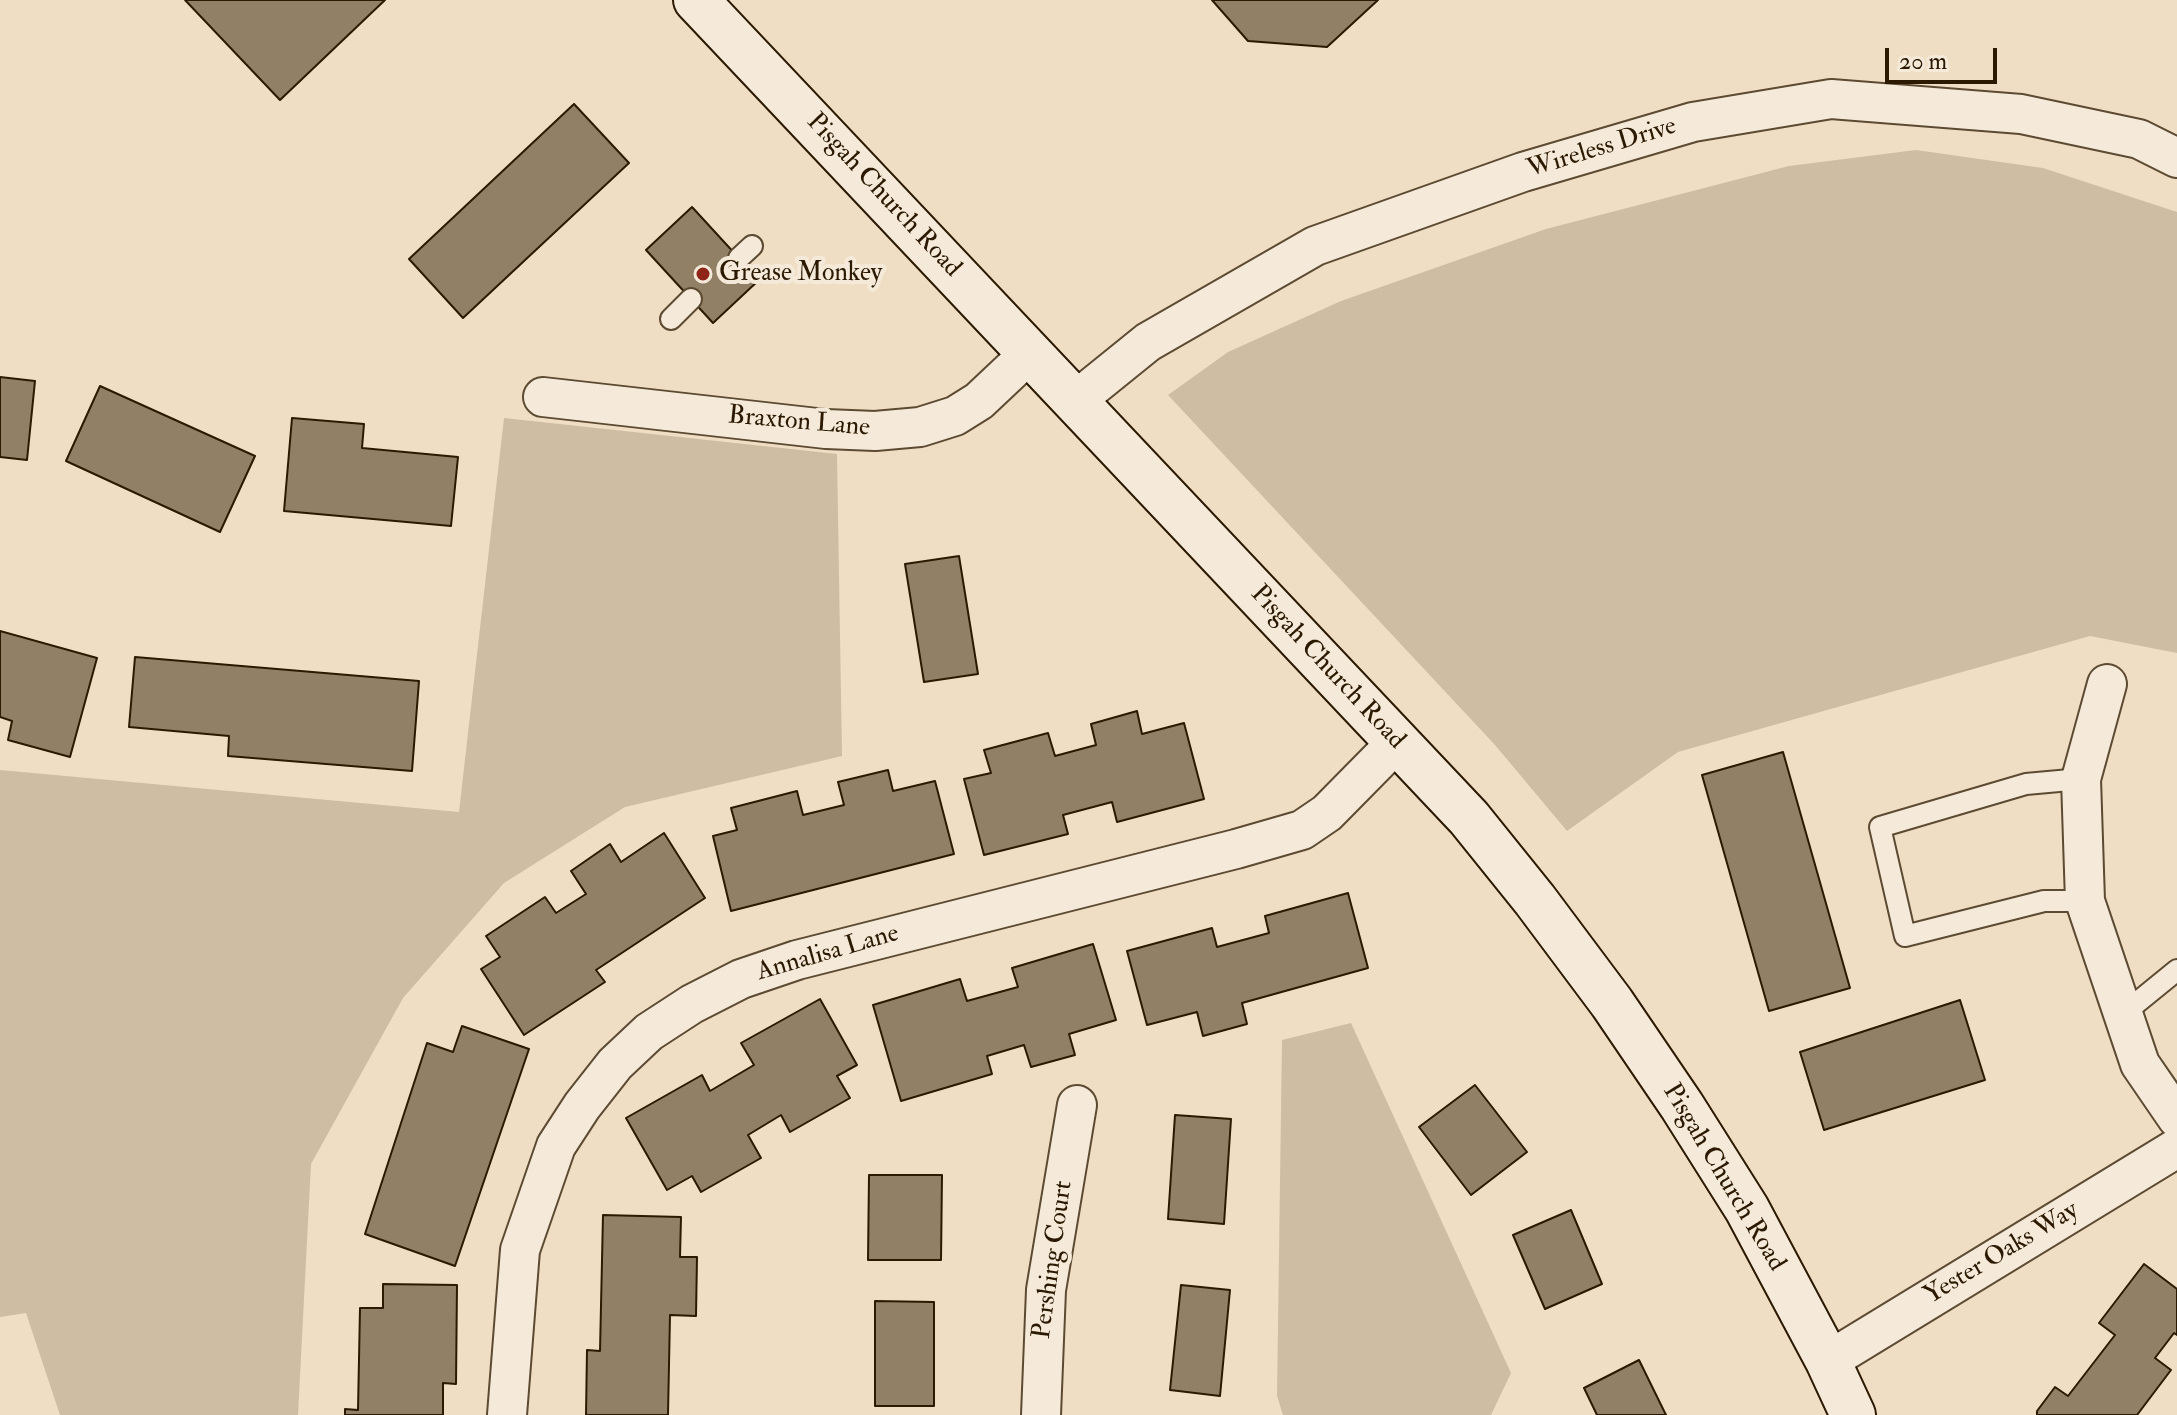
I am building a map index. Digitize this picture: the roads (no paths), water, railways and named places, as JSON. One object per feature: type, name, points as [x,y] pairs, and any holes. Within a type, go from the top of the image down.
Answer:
[{"type":"main road","name":"Pisgah Church Road","points":[[696,0],[1469,818],[1612,1003],[1682,1106],[1747,1209],[1828,1361],[1853,1415]]},
{"type":"street","name":"Wireless Drive","points":[[1075,401],[1148,342],[1315,246],[1523,172],[1693,122],[1831,99],[2021,114],[2139,139],[2177,158]]},
{"type":"street","name":"Braxton Lane","points":[[543,397],[826,429],[875,431],[920,427],[955,416],[979,401],[1031,352]]},
{"type":"street","points":[[2107,684],[2081,779],[2085,901],[2140,1064],[2177,1118]]},
{"type":"street","name":"Annalisa Lane","points":[[507,1415],[520,1250],[556,1146],[615,1064],[649,1032],[692,1004],[741,979],[797,960],[1302,830],[1327,813],[1397,742]]},
{"type":"street","name":"Pershing Court","points":[[1041,1415],[1046,1290],[1077,1105]]},
{"type":"street","name":"Yester Oaks Way","points":[[1828,1361],[2177,1148]]},
{"type":"lane","points":[[671,319],[691,299]]},
{"type":"lane","points":[[2081,779],[2026,784],[1880,827],[1905,936],[2044,901],[2085,901]]},
{"type":"lane","points":[[2123,1014],[2177,970]]},
{"type":"place","name":"Grease Monkey","points":[[703,274]]}]
